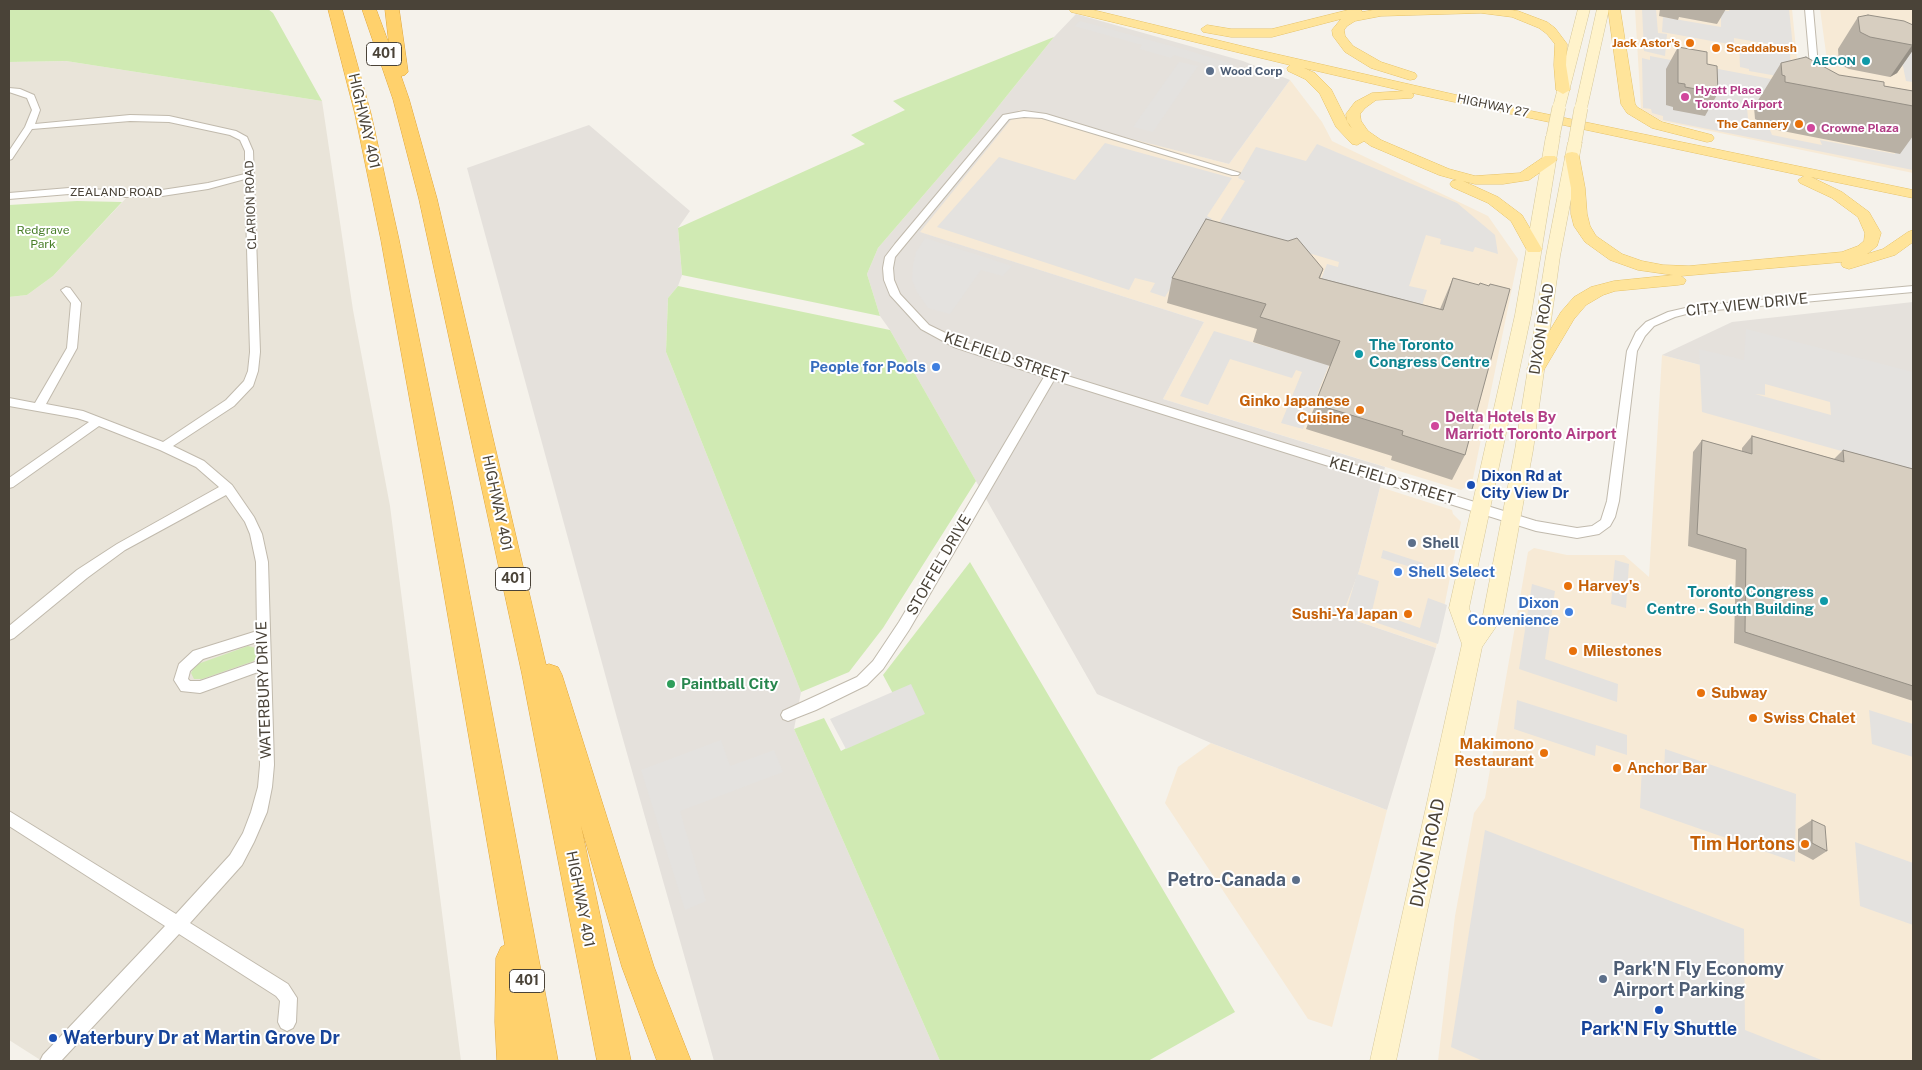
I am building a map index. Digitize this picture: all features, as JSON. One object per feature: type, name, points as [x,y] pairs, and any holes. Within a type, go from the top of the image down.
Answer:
[{"type":"highway","name":"HIGHWAY 401","points":[[335,9],[363,114],[388,230],[440,501],[541,1061]]},
{"type":"highway","name":"HIGHWAY 401","points":[[369,9],[401,99],[455,316],[558,787],[588,945],[614,1061]]},
{"type":"highway","points":[[392,9],[397,37],[401,99]]},
{"type":"highway","points":[[512,572],[540,645],[638,967],[674,1061]]},
{"type":"highway","points":[[513,902],[511,1022],[514,1061]]},
{"type":"main road","name":"HIGHWAY 27","points":[[1075,9],[1258,54],[1913,194]]},
{"type":"main road","name":"HIGHWAY 27","points":[[1104,9],[1489,103],[1757,152],[1913,184]]},
{"type":"main road","points":[[1176,26],[1231,34],[1266,34],[1340,15],[1379,9]]},
{"type":"main road","points":[[1489,103],[1464,90],[1391,71],[1370,62],[1353,52],[1341,41],[1338,30],[1343,23],[1351,18],[1381,12],[1481,9],[1514,14],[1543,25],[1551,31],[1561,44],[1560,65],[1563,90]]},
{"type":"main road","name":"DIXON ROAD","points":[[1472,644],[1459,608],[1523,316],[1559,107],[1584,9]]},
{"type":"main road","name":"DIXON ROAD","points":[[1383,1061],[1472,644],[1492,618],[1511,518],[1553,256],[1581,108],[1603,9]]},
{"type":"main road","points":[[1614,9],[1628,104],[1632,110],[1657,125],[1757,152]]},
{"type":"main road","points":[[1258,54],[1298,70],[1318,83],[1326,92],[1342,128],[1361,144],[1481,194],[1506,209],[1517,218],[1534,249]]},
{"type":"main road","points":[[1489,103],[1404,94],[1386,94],[1372,98],[1360,105],[1353,114],[1354,121],[1363,134],[1376,143],[1444,172],[1468,178],[1503,180],[1524,176],[1550,159]]},
{"type":"main road","points":[[1574,149],[1579,214],[1586,233],[1598,246],[1616,257],[1638,265],[1663,270],[1689,271],[1827,259],[1855,254],[1870,243],[1873,233],[1864,216],[1837,195],[1805,180],[1700,150]]},
{"type":"main road","points":[[1536,368],[1567,316],[1580,301],[1597,291],[1630,284],[1850,264],[1889,252],[1913,235]]},
{"type":"main road","points":[[1523,316],[1544,320]]},
{"type":"street","points":[[1809,9],[1816,84]]},
{"type":"street","points":[[9,90],[31,97],[36,110],[29,127],[9,157]]},
{"type":"street","name":"KELFIELD STREET","points":[[1235,173],[1038,115],[1006,117],[984,141],[890,257],[888,268],[890,280],[896,295],[913,316],[925,327],[958,344],[1051,375],[1511,518]]},
{"type":"street","name":"CLARION ROAD","points":[[29,127],[151,118],[223,129],[244,139],[249,151],[251,176],[255,352],[249,383],[230,403],[164,447]]},
{"type":"street","name":"ZEALAND ROAD","points":[[9,196],[69,191],[162,192],[208,186],[251,176]]},
{"type":"street","name":"CITY VIEW DRIVE","points":[[1511,518],[1570,533],[1589,533],[1596,531],[1606,523],[1613,501],[1632,351],[1640,334],[1653,322],[1672,314],[1694,309],[1913,288]]},
{"type":"street","points":[[39,406],[72,348],[76,303],[66,290]]},
{"type":"street","name":"STOFFEL DRIVE","points":[[788,715],[862,681],[878,665],[904,626],[1051,375]]},
{"type":"street","name":"WATERBURY DRIVE","points":[[9,402],[79,414],[164,447],[200,464],[228,488],[250,520],[256,534],[262,562],[262,635],[265,664],[265,787],[259,812],[249,837],[236,860],[218,881],[49,1061]]},
{"type":"street","points":[[9,484],[97,422]]},
{"type":"street","points":[[9,634],[82,574],[114,552],[178,514],[228,488]]},
{"type":"street","points":[[262,635],[198,655],[184,668],[181,680],[186,687],[200,687],[265,664]]},
{"type":"street","points":[[9,818],[162,914],[176,925],[195,934],[282,990],[289,998],[287,1022]]},
{"type":"shaded area","points":[[1635,9],[1792,9],[1798,69],[1829,75],[1820,9],[1913,9],[1913,173],[1662,121],[1641,109]]},
{"type":"shaded area","points":[[1642,9],[1656,9],[1658,33],[1667,34],[1665,56],[1644,51]]},
{"type":"shaded area","points":[[1729,9],[1789,9],[1793,48],[1734,38],[1734,45],[1662,32],[1663,17],[1721,27],[1721,10],[1729,11]]},
{"type":"shaded area","points":[[1076,14],[1243,61],[1290,80],[1229,164],[1019,110],[920,232],[1204,322],[1163,399],[1385,467],[1359,571],[1342,616],[1436,648],[1387,810],[1211,743],[1097,694],[890,330],[880,316],[867,274],[878,248],[977,133],[1054,37]]},
{"type":"shaded area","points":[[1080,21],[1232,64],[1226,70],[1174,55],[1171,58],[1140,49],[1142,45],[1074,26]]},
{"type":"shaded area","points":[[1898,42],[1913,45],[1913,82],[1906,81]]},
{"type":"shaded area","points":[[1739,45],[1790,54],[1791,69],[1783,77],[1749,71],[1749,69],[1740,67]]},
{"type":"shaded area","points":[[1650,56],[1776,80],[1913,116],[1913,170],[1663,120],[1663,116],[1652,113],[1651,109],[1643,108],[1642,58],[1650,60]],"holes":[[[1760,96],[1891,133],[1895,154],[1820,140],[1822,145],[1772,135],[1770,130],[1751,127],[1751,129],[1740,127],[1749,128],[1747,108],[1739,104],[1749,106],[1761,103]]]},
{"type":"shaded area","points":[[66,61],[322,101],[353,310],[390,506],[461,1061],[42,1061],[9,1040],[9,297],[27,295],[53,276],[129,195],[54,192],[9,197],[9,62]]},
{"type":"shaded area","points":[[1179,62],[1198,66],[1153,132],[1133,127]]},
{"type":"shaded area","points":[[1290,80],[1322,122],[1332,141],[1488,216],[1518,259],[1472,483],[1461,490],[1163,399],[1204,322],[919,232],[1019,109],[1229,164]]},
{"type":"shaded area","points":[[589,125],[690,211],[678,228],[682,275],[678,286],[668,298],[666,352],[801,692],[794,729],[940,1061],[714,1061],[617,718],[467,168]]},
{"type":"shaded area","points":[[1105,143],[1232,178],[1207,216],[1212,219],[1165,297],[1150,292],[1155,283],[1135,278],[1129,290],[937,227],[999,157],[1075,180]]},
{"type":"shaded area","points":[[1317,144],[1457,203],[1495,235],[1498,254],[1475,247],[1473,252],[1440,244],[1441,239],[1426,235],[1409,286],[1427,290],[1417,321],[1320,282],[1327,264],[1338,267],[1339,262],[1217,226],[1245,181],[1238,178],[1256,147],[1306,161]]},
{"type":"shaded area","points":[[925,238],[1012,266],[1003,276],[981,270],[950,314],[928,308],[917,292],[912,280],[916,252]]},
{"type":"shaded area","points":[[1913,302],[1913,420],[1662,355],[1732,322]]},
{"type":"shaded area","points":[[1746,329],[1913,372],[1913,471],[1702,412],[1699,349],[1744,360]],"holes":[[[1765,384],[1830,402],[1831,415],[1755,394],[1765,395]]]},
{"type":"shaded area","points":[[1214,331],[1329,365],[1303,429],[1281,423],[1302,372],[1296,370],[1292,378],[1230,359],[1208,405],[1180,396]]},
{"type":"shaded area","points":[[1662,355],[1913,420],[1913,1061],[1438,1061],[1455,916],[1474,813],[1485,798],[1528,552],[1534,548],[1567,555],[1624,555],[1649,577]]},
{"type":"shaded area","points":[[1380,487],[1452,510],[1453,514],[1461,522],[1436,648],[1342,616],[1359,571]]},
{"type":"shaded area","points":[[1383,550],[1423,563],[1421,570],[1381,558]]},
{"type":"shaded area","points":[[1615,560],[1629,564],[1626,608],[1611,604]]},
{"type":"shaded area","points":[[1357,574],[1379,581],[1372,611],[1420,628],[1428,598],[1447,605],[1438,644],[1346,612]]},
{"type":"shaded area","points":[[1532,584],[1555,591],[1545,659],[1618,684],[1617,702],[1519,669]]},
{"type":"shaded area","points":[[911,684],[925,714],[846,749],[830,719]]},
{"type":"shaded area","points":[[1517,700],[1627,735],[1627,755],[1596,745],[1595,756],[1514,729]]},
{"type":"shaded area","points":[[1869,710],[1913,724],[1913,757],[1872,744]]},
{"type":"shaded area","points":[[721,740],[730,766],[774,750],[783,772],[680,811],[706,901],[685,910],[641,770]]},
{"type":"shaded area","points":[[1211,743],[1387,810],[1332,1027],[1308,1019],[1165,803],[1178,767]]},
{"type":"shaded area","points":[[1665,749],[1796,794],[1795,862],[1640,808],[1642,765],[1664,773]]},
{"type":"shaded area","name":"Park'N Fly Economy Airport Parking","points":[[1485,830],[1744,929],[1745,1030],[1824,1061],[1483,1061],[1451,1047]]},
{"type":"shaded area","points":[[1855,842],[1913,863],[1913,925],[1860,906]]},
{"type":"green space","points":[[9,9],[268,9],[273,13],[322,101],[66,61],[9,62]]},
{"type":"green space","points":[[1054,37],[977,133],[878,248],[867,274],[880,316],[682,275],[678,228],[865,144],[851,135],[905,110],[893,101]]},
{"type":"green space","name":"Redgrave Park","points":[[77,201],[122,202],[53,276],[27,295],[9,297],[9,205]]},
{"type":"green space","points":[[678,286],[890,330],[976,481],[883,628],[849,672],[801,692],[666,352],[668,298]]},
{"type":"green space","points":[[970,562],[1235,1012],[1148,1061],[940,1061],[794,729],[824,718],[841,751],[905,716],[883,675]]},
{"type":"green space","points":[[248,646],[256,648],[258,654],[254,661],[202,679],[194,679],[191,673],[195,665]]},
{"type":"building","points":[[1868,15],[1904,21],[1913,25],[1913,44],[1870,37],[1860,32],[1858,17]]},
{"type":"building","points":[[1678,47],[1707,52],[1707,64],[1717,66],[1718,93],[1685,87],[1685,84],[1678,83]]},
{"type":"building","points":[[1806,57],[1839,75],[1884,82],[1884,86],[1913,91],[1913,106],[1785,82],[1781,63]]},
{"type":"building","points":[[1206,219],[1288,241],[1297,238],[1323,269],[1319,278],[1443,310],[1453,278],[1479,285],[1480,283],[1489,286],[1490,284],[1510,289],[1465,455],[1402,435],[1403,431],[1315,404],[1340,341],[1260,317],[1266,304],[1172,278]]},
{"type":"building","name":"Toronto Congress Centre - South Building","points":[[1752,436],[1844,462],[1843,450],[1913,469],[1913,686],[1745,632],[1746,549],[1697,534],[1702,440],[1752,454]]},
{"type":"building","points":[[1812,820],[1825,826],[1827,851],[1812,843]]},
{"type":"place","name":"Jack Astor's","points":[[1690,43]]},
{"type":"place","name":"Scaddabush","points":[[1716,48]]},
{"type":"place","name":"AECON","points":[[1866,61]]},
{"type":"place","name":"Wood Corp","points":[[1210,71]]},
{"type":"place","name":"Hyatt Place Toronto Airport","points":[[1685,97]]},
{"type":"place","name":"The Cannery","points":[[1799,124]]},
{"type":"place","name":"Crowne Plaza","points":[[1811,128]]},
{"type":"place","name":"The Toronto Congress Centre","points":[[1359,354]]},
{"type":"place","name":"People for Pools","points":[[936,367]]},
{"type":"place","name":"Ginko Japanese Cuisine","points":[[1360,410]]},
{"type":"place","name":"Delta Hotels By Marriott Toronto Airport","points":[[1435,426]]},
{"type":"place","name":"Dixon Rd at City View Dr","points":[[1471,485]]},
{"type":"place","name":"Shell","points":[[1412,543]]},
{"type":"place","name":"Shell Select","points":[[1398,572]]},
{"type":"place","name":"Harvey's","points":[[1568,586]]},
{"type":"place","name":"Toronto Congress Centre - South Building","points":[[1824,601]]},
{"type":"place","name":"Dixon Convenience","points":[[1569,612]]},
{"type":"place","name":"Sushi-Ya Japan","points":[[1408,614]]},
{"type":"place","name":"Milestones","points":[[1573,651]]},
{"type":"place","name":"Paintball City","points":[[671,684]]},
{"type":"place","name":"Subway","points":[[1701,693]]},
{"type":"place","name":"Swiss Chalet","points":[[1753,718]]},
{"type":"place","name":"Makimono Restaurant","points":[[1544,753]]},
{"type":"place","name":"Anchor Bar","points":[[1617,768]]},
{"type":"place","name":"Tim Hortons","points":[[1805,844]]},
{"type":"place","name":"Petro-Canada","points":[[1296,880]]},
{"type":"place","name":"Park'N Fly Economy Airport Parking","points":[[1603,979]]},
{"type":"place","name":"Park'N Fly Shuttle","points":[[1659,1010]]},
{"type":"place","name":"Waterbury Dr at Martin Grove Dr","points":[[53,1038]]}]
